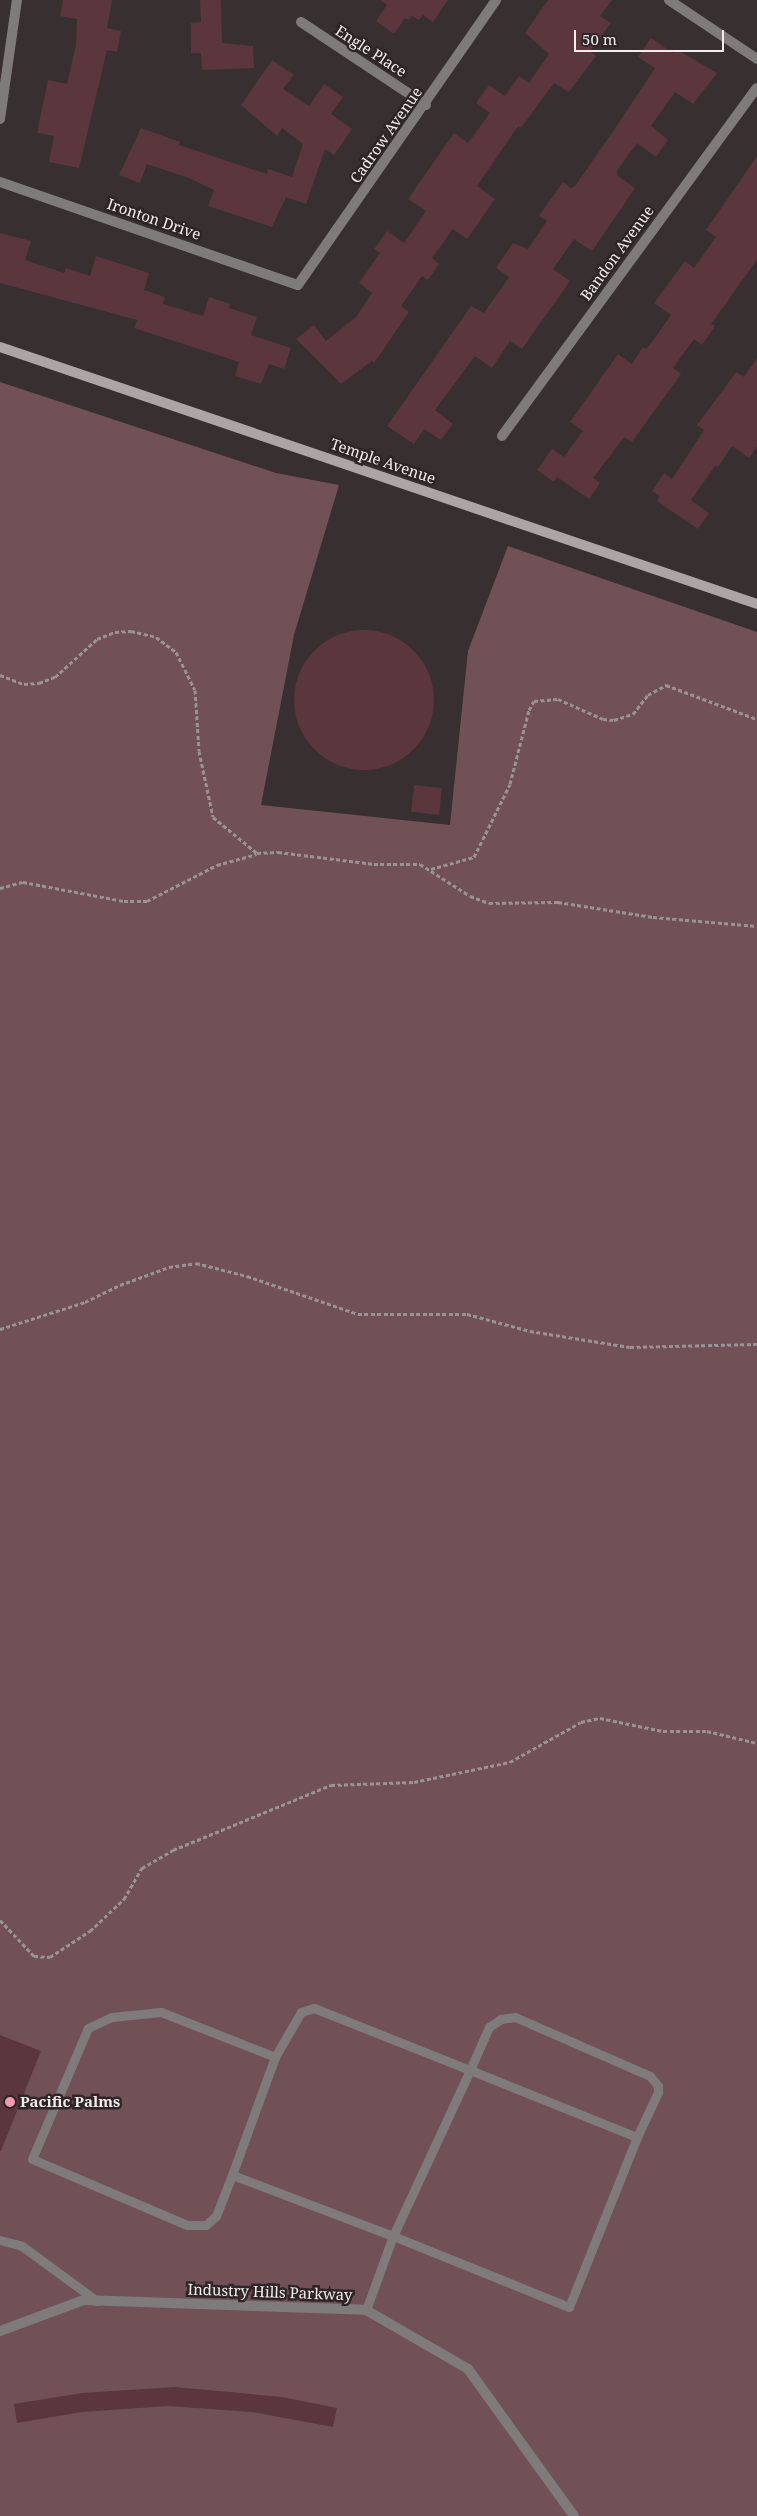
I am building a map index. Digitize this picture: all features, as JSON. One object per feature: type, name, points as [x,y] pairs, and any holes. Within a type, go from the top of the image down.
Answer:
[{"type":"main road","name":"Temple Avenue","points":[[0,347],[757,604]]},
{"type":"street","points":[[0,119],[17,0]]},
{"type":"street","name":"Cadrow Avenue","points":[[298,285],[426,105],[496,0]]},
{"type":"street","points":[[669,0],[757,59]]},
{"type":"street","name":"Engle Place","points":[[301,22],[426,105]]},
{"type":"street","name":"Bandon Avenue","points":[[502,436],[757,88]]},
{"type":"street","name":"Ironton Drive","points":[[0,182],[298,285]]},
{"type":"street","name":"Industry Hills Parkway","points":[[0,2331],[84,2300],[366,2310],[468,2370],[574,2516]]},
{"type":"lane","points":[[275,2057],[161,2012],[112,2017],[88,2028],[32,2159],[187,2225],[206,2225],[216,2216],[275,2057],[301,2012],[314,2008],[637,2137]]},
{"type":"lane","points":[[232,2175],[393,2236],[569,2307],[637,2137],[658,2092],[658,2086],[650,2076],[515,2017],[501,2019],[489,2027],[393,2236],[366,2310]]},
{"type":"lane","points":[[0,2240],[22,2246],[97,2301]]},
{"type":"path","points":[[0,675],[24,684],[39,683],[55,677],[97,639],[115,632],[131,631],[156,637],[176,652],[195,690],[199,751],[213,817],[257,854]]},
{"type":"path","points":[[431,870],[474,857],[510,784],[529,710],[534,701],[558,699],[614,720],[633,714],[648,695],[666,685],[679,688],[720,708],[757,719]]},
{"type":"path","points":[[0,888],[23,882],[124,901],[148,901],[217,866],[257,854],[278,852],[374,864],[420,864],[470,896],[489,903],[558,902],[653,917],[757,926]]},
{"type":"path","points":[[0,1329],[85,1302],[120,1285],[169,1267],[196,1263],[248,1276],[358,1314],[467,1314],[530,1331],[630,1347],[757,1344]]},
{"type":"path","points":[[0,1920],[34,1956],[50,1957],[90,1931],[124,1899],[142,1868],[173,1850],[331,1785],[414,1782],[510,1762],[581,1722],[600,1718],[663,1731],[707,1731],[757,1743]]},
{"type":"shaded area","points":[[0,382],[276,473],[339,485],[294,635],[261,805],[450,825],[468,651],[508,546],[757,632],[757,2516],[0,2516]]},
{"type":"building","points":[[63,0],[112,0],[107,28],[121,31],[117,52],[107,50],[79,168],[49,162],[54,136],[37,133],[48,80],[67,84],[76,45],[77,19],[60,16]]},
{"type":"building","points":[[200,0],[221,0],[222,43],[253,46],[254,68],[202,70],[201,53],[191,53],[191,23],[201,22]]},
{"type":"building","points":[[380,0],[448,0],[433,22],[423,15],[419,20],[412,16],[409,20],[405,18],[394,34],[376,21],[387,5]]},
{"type":"building","points":[[548,0],[612,0],[600,16],[611,23],[590,51],[596,56],[569,92],[554,83],[521,128],[518,126],[477,186],[495,199],[467,239],[453,229],[432,258],[439,264],[428,280],[422,276],[401,306],[409,312],[374,363],[372,361],[341,384],[296,339],[314,325],[326,341],[356,317],[372,293],[359,283],[380,253],[374,249],[387,231],[404,243],[426,211],[408,199],[454,133],[468,143],[490,113],[476,103],[489,85],[505,96],[519,76],[529,83],[549,54],[525,33]]},
{"type":"building","points":[[651,38],[673,53],[676,49],[717,73],[693,104],[675,92],[651,126],[668,140],[656,157],[637,143],[617,171],[618,176],[635,188],[592,251],[574,239],[553,269],[570,281],[522,349],[510,341],[492,368],[475,356],[435,410],[453,424],[441,440],[424,429],[414,444],[387,426],[471,306],[484,313],[509,277],[496,268],[513,243],[528,249],[547,221],[539,216],[563,182],[571,188],[575,186],[616,127],[655,68],[638,57]]},
{"type":"building","points":[[272,60],[294,75],[283,89],[309,106],[324,84],[343,97],[331,114],[352,129],[334,155],[325,149],[306,204],[286,197],[272,227],[208,206],[214,190],[189,178],[147,164],[140,183],[119,175],[141,128],[180,142],[179,145],[267,174],[268,169],[292,177],[303,144],[282,128],[277,136],[241,105]]},
{"type":"building","points":[[757,156],[757,260],[711,324],[715,326],[702,345],[694,339],[673,368],[681,374],[632,442],[624,437],[593,478],[600,483],[589,499],[557,477],[554,482],[537,470],[552,449],[564,457],[583,431],[570,422],[618,354],[632,364],[643,347],[646,349],[650,345],[671,315],[654,303],[685,261],[694,268],[716,237],[706,230]]},
{"type":"building","points":[[0,233],[31,241],[25,260],[64,273],[66,268],[90,276],[96,256],[149,273],[144,290],[165,297],[163,304],[203,316],[209,297],[230,304],[229,308],[257,317],[251,335],[291,348],[284,369],[269,364],[261,384],[235,376],[239,362],[134,328],[137,320],[0,283]]},
{"type":"building","points":[[757,358],[757,446],[749,458],[732,446],[718,467],[715,466],[691,500],[709,513],[698,529],[657,501],[660,496],[652,491],[664,473],[672,479],[704,430],[697,425],[736,372],[744,377]]},
{"type":"building","points":[[364,630],[391,636],[403,642],[413,651],[422,661],[428,673],[434,700],[428,727],[422,739],[413,749],[403,758],[391,764],[364,770],[337,764],[325,758],[315,749],[306,739],[300,727],[294,700],[300,673],[306,661],[315,651],[325,642],[337,636]]},
{"type":"building","points":[[414,785],[442,788],[439,815],[411,812]]},
{"type":"building","name":"Pacific Palms","points":[[0,2035],[41,2051],[1,2151],[0,2151]]},
{"type":"building","points":[[175,2387],[282,2397],[337,2408],[333,2427],[252,2412],[168,2406],[82,2412],[17,2423],[14,2404],[82,2393]]},
{"type":"place","name":"Pacific Palms","points":[[10,2102]]}]
